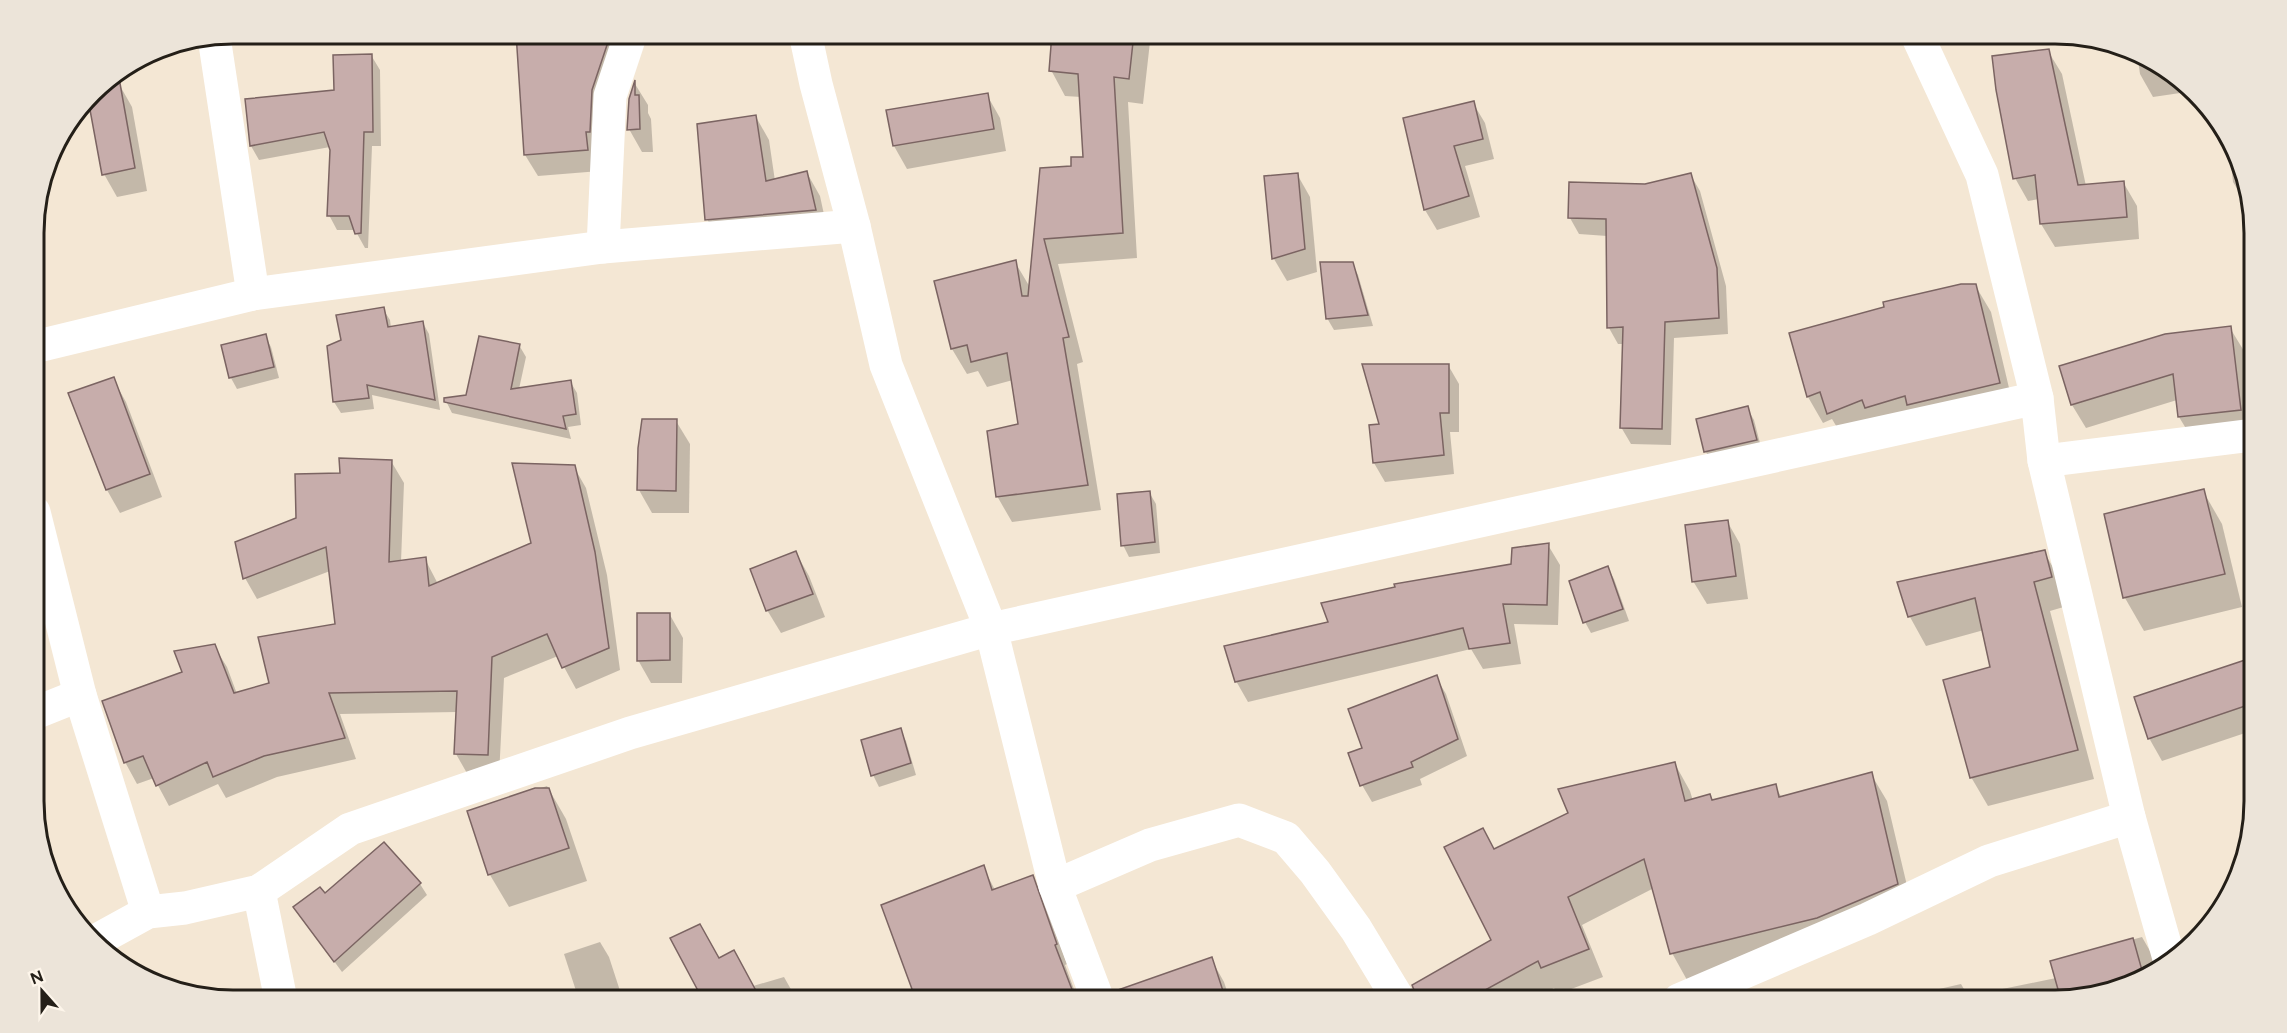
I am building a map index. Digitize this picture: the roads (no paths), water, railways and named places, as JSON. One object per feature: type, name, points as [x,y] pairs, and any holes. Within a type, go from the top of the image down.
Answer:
[{"type":"street","points":[[603,247],[610,96],[627,44]]},
{"type":"street","points":[[807,44],[854,226],[886,365],[991,629],[1056,886],[1094,990]]},
{"type":"street","points":[[1921,44],[1982,175],[2037,398],[2044,461],[2129,817],[2167,952]]},
{"type":"street","points":[[215,45],[253,294]]},
{"type":"street","points":[[44,344],[253,294],[603,247],[854,226]]},
{"type":"street","points":[[102,936],[148,912],[185,908],[259,891],[350,829],[630,732],[991,629],[2037,398]]},
{"type":"street","points":[[2044,461],[2244,436]]},
{"type":"street","points":[[44,552],[80,695],[148,912]]},
{"type":"street","points":[[44,709],[80,695]]},
{"type":"street","points":[[1704,989],[1868,919],[1989,861],[2129,817]]},
{"type":"street","points":[[1056,886],[1150,845],[1239,820],[1286,838],[1315,872],[1356,929],[1393,989]]},
{"type":"street","points":[[259,891],[279,990]]}]
